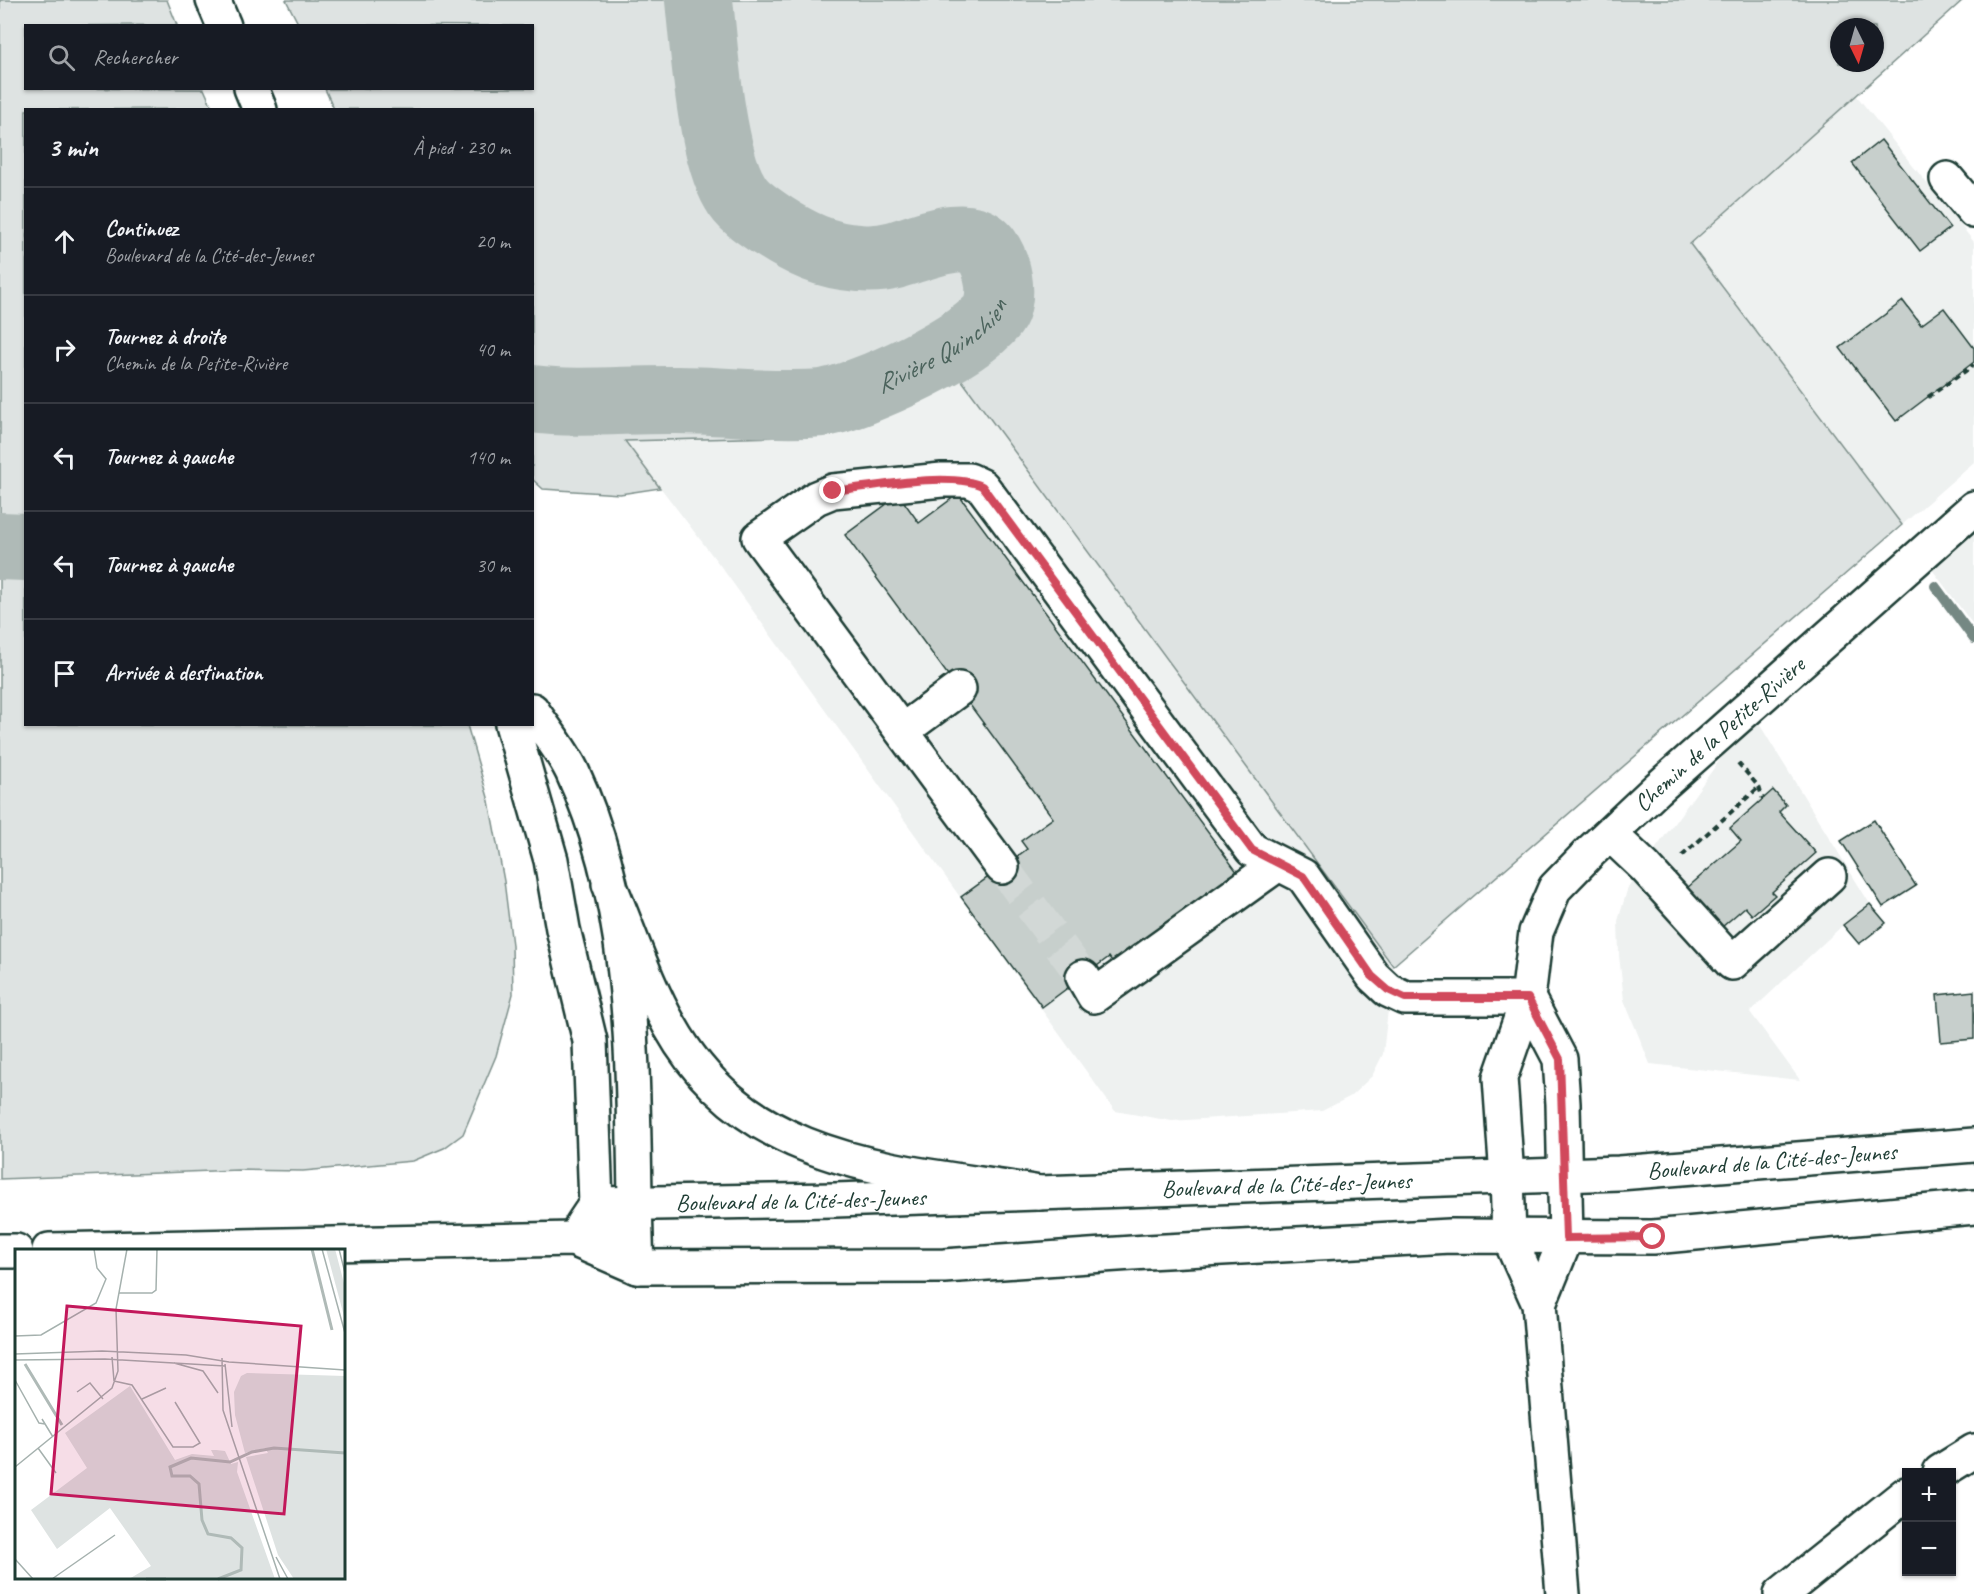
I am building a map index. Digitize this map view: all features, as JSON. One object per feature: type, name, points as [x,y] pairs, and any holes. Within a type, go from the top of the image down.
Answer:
[{"type":"main road","points":[[213,0],[223,24]]},
{"type":"main road","points":[[251,90],[259,108]]},
{"type":"main road","points":[[1947,179],[1974,211]]},
{"type":"main road","points":[[1002,867],[759,538],[816,498],[833,491],[969,480],[982,486],[1252,850],[1303,876],[1372,976],[1388,990],[1405,998],[1429,1000],[1528,998],[1560,1059],[1566,1238],[1539,1304]]},
{"type":"main road","name":"Chemin de la Petite-Rivière","points":[[1509,1237],[1500,1078],[1528,998],[1536,932],[1556,888],[1657,789],[1974,508]]},
{"type":"main road","points":[[902,731],[959,689]]},
{"type":"main road","points":[[534,713],[571,770],[594,828],[609,884],[627,988],[637,1267]]},
{"type":"main road","points":[[513,726],[551,860],[563,929],[590,1041],[596,1204],[637,1267]]},
{"type":"main road","points":[[1610,834],[1696,911],[1732,963],[1829,876]]},
{"type":"main road","points":[[1083,977],[1094,996],[1278,864]]},
{"type":"main road","points":[[609,884],[669,1025],[705,1077],[752,1118],[791,1141],[845,1160],[1039,1193]]},
{"type":"main road","name":"Boulevard de la Cité-des-Jeunes","points":[[596,1204],[1039,1193],[1507,1177],[1643,1171],[1974,1145]]},
{"type":"main road","points":[[573,1239],[596,1204]]},
{"type":"main road","points":[[136,1249],[573,1239],[637,1267],[944,1266],[1147,1252],[1450,1236],[1653,1237],[1974,1207]]},
{"type":"main road","points":[[1509,1237],[1539,1304],[1563,1594]]},
{"type":"main road","points":[[1948,1468],[1974,1451]]},
{"type":"main road","points":[[1781,1594],[1902,1497]]},
{"type":"path","points":[[1928,397],[1958,373],[1974,365]]},
{"type":"path","points":[[1733,757],[1759,787],[1763,799]]},
{"type":"path","points":[[1691,848],[1759,787]]},
{"type":"shaded area","points":[[0,0],[167,0],[177,24],[24,24],[24,90],[204,90],[213,108],[24,108],[24,726],[467,726],[489,801],[504,881],[512,945],[513,994],[496,1056],[463,1134],[444,1148],[413,1161],[303,1171],[238,1170],[0,1179]]},
{"type":"shaded area","points":[[286,0],[1963,0],[1884,71],[1884,18],[1830,18],[1830,72],[1882,72],[1690,244],[1902,525],[1393,966],[955,371],[818,436],[625,441],[660,488],[620,494],[543,489],[534,481],[534,108],[334,108],[325,90],[534,90],[534,24],[298,24]]},
{"type":"shaded area","points":[[1856,95],[1974,242],[1974,462],[1902,525],[1689,244]]},
{"type":"shaded area","points":[[955,371],[1393,966],[1383,1054],[1372,1076],[1351,1096],[1322,1111],[1172,1121],[1115,1111],[722,568],[624,440],[818,436]]},
{"type":"shaded area","points":[[1974,528],[1974,626],[1931,568]]},
{"type":"shaded area","points":[[1758,722],[1870,904],[1843,925],[1750,1012],[1800,1080],[1650,1064],[1624,1000],[1618,921],[1628,887],[1727,750]]},
{"type":"building","points":[[1881,140],[1950,228],[1920,251],[1852,163]]},
{"type":"building","points":[[1903,301],[1921,325],[1944,308],[1974,348],[1974,362],[1896,421],[1840,348]]},
{"type":"building","points":[[958,494],[1238,873],[1114,964],[1109,957],[1042,1007],[961,897],[1027,849],[1021,841],[1053,818],[845,535],[899,495],[919,523]]},
{"type":"building","points":[[1773,790],[1786,805],[1779,812],[1816,853],[1772,892],[1775,895],[1752,915],[1745,907],[1722,927],[1687,888],[1741,841],[1730,828]]},
{"type":"building","points":[[1874,820],[1916,886],[1883,907],[1841,841]]},
{"type":"building","points":[[1870,904],[1886,923],[1859,944],[1843,925]]},
{"type":"building","points":[[1974,991],[1974,1039],[1941,1042],[1937,995]]},
{"type":"waterway","name":"Rivière Quinchien","points":[[534,399],[568,402],[677,400],[822,403],[889,380],[945,352],[969,337],[986,322],[996,309],[999,294],[997,271],[991,256],[979,243],[968,239],[943,240],[886,257],[835,255],[793,238],[742,202],[727,174],[714,126],[699,0]]},
{"type":"waterway","name":"Rivière Quinchien","points":[[0,546],[24,547]]},
{"type":"waterway","points":[[1935,586],[1974,639]]},
{"type":"tunnel","points":[[1002,867],[1083,977]]},
{"type":"route","points":[[833,491],[942,480],[969,480],[982,486],[1252,850],[1303,876],[1372,976],[1388,990],[1405,998],[1429,1000],[1528,998],[1560,1059],[1566,1238],[1653,1237]]}]
